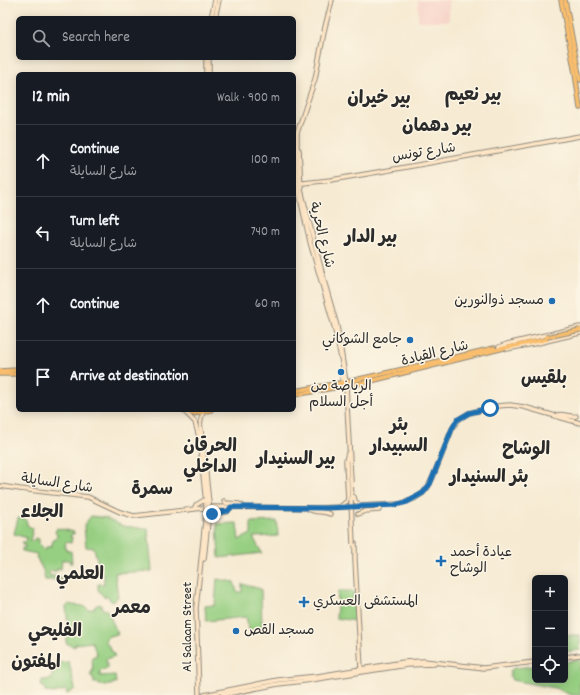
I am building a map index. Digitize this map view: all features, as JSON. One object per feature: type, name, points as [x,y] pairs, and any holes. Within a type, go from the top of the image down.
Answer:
[{"type":"main road","points":[[211,16],[215,0]]},
{"type":"main road","points":[[215,16],[219,0]]},
{"type":"main road","points":[[332,0],[315,79],[298,133],[300,156],[297,184],[337,326],[344,364],[360,669]]},
{"type":"main road","points":[[561,0],[580,108]]},
{"type":"main road","points":[[565,0],[580,80]]},
{"type":"main road","points":[[206,60],[206,72]]},
{"type":"main road","points":[[209,60],[209,72]]},
{"type":"main road","name":"شارع تونس","points":[[297,184],[331,180],[473,156],[580,136]]},
{"type":"main road","points":[[500,348],[507,344],[569,330],[580,330]]},
{"type":"main road","points":[[569,330],[572,332],[570,335]]},
{"type":"main road","points":[[500,348],[508,349],[538,344],[570,335],[580,330]]},
{"type":"main road","name":"شارع القيادة","points":[[296,391],[367,382],[500,348],[580,330]]},
{"type":"main road","points":[[0,371],[16,370]]},
{"type":"main road","points":[[0,374],[16,374]]},
{"type":"main road","name":"شارع القيادة","points":[[296,395],[344,384]]},
{"type":"main road","name":"شارع السايلة","points":[[0,486],[20,490],[88,497],[120,512],[134,516],[212,507],[308,508],[382,505],[407,502],[426,490],[433,477],[452,429],[457,420],[464,415],[497,406],[510,405],[524,407],[580,423]]},
{"type":"main road","points":[[185,412],[195,422]]},
{"type":"main road","points":[[192,412],[195,414],[201,412]]},
{"type":"main road","points":[[203,412],[200,418],[200,426],[207,502]]},
{"type":"main road","points":[[556,416],[562,414],[573,417],[576,416]]},
{"type":"main road","points":[[200,418],[194,418],[199,437],[207,502]]},
{"type":"main road","points":[[349,452],[354,497],[355,501],[362,506]]},
{"type":"main road","points":[[340,507],[347,501],[348,497],[346,461],[349,452]]},
{"type":"main road","points":[[224,501],[225,503],[239,504],[244,507]]},
{"type":"main road","points":[[194,509],[196,505],[207,502]]},
{"type":"main road","name":"Al Salaam Street","points":[[199,695],[196,608],[209,513],[207,502]]},
{"type":"main road","points":[[358,514],[366,511],[379,510],[382,505]]},
{"type":"main road","points":[[209,513],[228,511],[231,507]]},
{"type":"main road","points":[[308,508],[314,512],[330,514]]},
{"type":"main road","points":[[568,656],[580,654]]},
{"type":"main road","points":[[204,695],[278,680],[404,662],[424,661],[437,664]]},
{"type":"main road","points":[[222,695],[278,684],[407,665],[437,664],[489,668],[532,662]]},
{"type":"shaded area","points":[[418,0],[449,0],[449,21],[418,21]]},
{"type":"green space","points":[[91,516],[106,518],[123,526],[148,529],[152,571],[115,573],[118,597],[112,602],[107,596],[104,597],[98,590],[98,584],[104,584],[104,574],[101,574],[94,548],[86,547],[84,525]]},
{"type":"green space","points":[[18,518],[25,518],[28,526],[33,528],[30,541],[33,541],[35,538],[39,539],[39,544],[44,550],[46,550],[46,547],[51,547],[54,538],[56,538],[57,535],[55,532],[57,528],[74,532],[74,534],[71,534],[70,537],[72,537],[71,543],[66,542],[65,547],[67,551],[71,551],[72,563],[70,563],[70,560],[62,560],[61,569],[57,568],[57,571],[49,571],[49,575],[65,578],[65,580],[45,580],[43,570],[36,557],[37,554],[22,551],[22,548],[25,548],[25,545],[22,545],[22,542],[26,542],[27,538],[14,534]]},
{"type":"green space","points":[[277,521],[278,536],[253,537],[262,553],[219,558],[217,524],[237,523],[239,540],[251,534],[251,522]]},
{"type":"green space","points":[[217,579],[234,582],[237,592],[242,592],[242,584],[261,589],[262,631],[249,630],[246,617],[206,621],[205,606],[215,605]]},
{"type":"green space","points":[[338,591],[353,591],[355,621],[336,618]]},
{"type":"green space","points":[[69,604],[82,606],[89,610],[100,604],[103,609],[107,610],[118,634],[109,636],[105,640],[115,656],[106,659],[108,668],[100,671],[100,676],[115,675],[116,683],[113,683],[112,685],[99,685],[99,683],[94,683],[93,677],[91,677],[91,672],[93,672],[92,657],[97,655],[92,642],[75,644],[75,647],[66,643],[66,638],[69,635],[66,607]]},
{"type":"green space","points":[[568,635],[580,635],[580,650],[568,652]]},
{"type":"green space","points":[[580,659],[580,695],[571,695],[555,688],[512,680],[510,676],[510,671],[514,668],[532,666],[532,683],[568,683],[568,661]]},
{"type":"green space","points":[[69,662],[75,689],[67,694],[66,690],[53,693],[45,691],[44,687],[41,686],[42,680],[52,679],[52,672],[57,672],[56,663]]},
{"type":"place","name":"مسجد ذوالنورين","points":[[552,301]]},
{"type":"place","name":"جامع الشوكاني","points":[[410,340]]},
{"type":"place","name":"الرياضة من أجل السلام","points":[[341,372]]},
{"type":"place","name":"عيادة أحمد الوشاح","points":[[441,561]]},
{"type":"place","name":"المستشفى العسكري","points":[[304,602]]},
{"type":"place","name":"مسجد القص","points":[[236,631]]},
{"type":"district","name":"بير نعيم","points":[[473,96]]},
{"type":"district","name":"بير خيران","points":[[379,99]]},
{"type":"district","name":"بير دهمان","points":[[437,127]]},
{"type":"district","name":"بير الدار","points":[[371,238]]},
{"type":"district","name":"بلقيس","points":[[544,379]]},
{"type":"district","name":"بئر السبيدار","points":[[399,436]]},
{"type":"district","name":"الوشاح","points":[[526,450]]},
{"type":"district","name":"الحرقان الداخلي","points":[[210,457]]},
{"type":"district","name":"بير السنيدار","points":[[296,460]]},
{"type":"district","name":"بئر السنيدار","points":[[489,478]]},
{"type":"district","name":"سمرة","points":[[152,490]]},
{"type":"district","name":"الجلاء","points":[[42,513]]},
{"type":"district","name":"العلمي","points":[[80,575]]},
{"type":"district","name":"معمر","points":[[132,609]]},
{"type":"district","name":"الفليحي","points":[[55,632]]},
{"type":"district","name":"المفتون","points":[[36,663]]},
{"type":"route","points":[[212,514],[227,512],[231,509],[231,507],[325,508],[395,505],[407,502],[423,493],[430,484],[457,420],[469,413],[490,408]]}]
